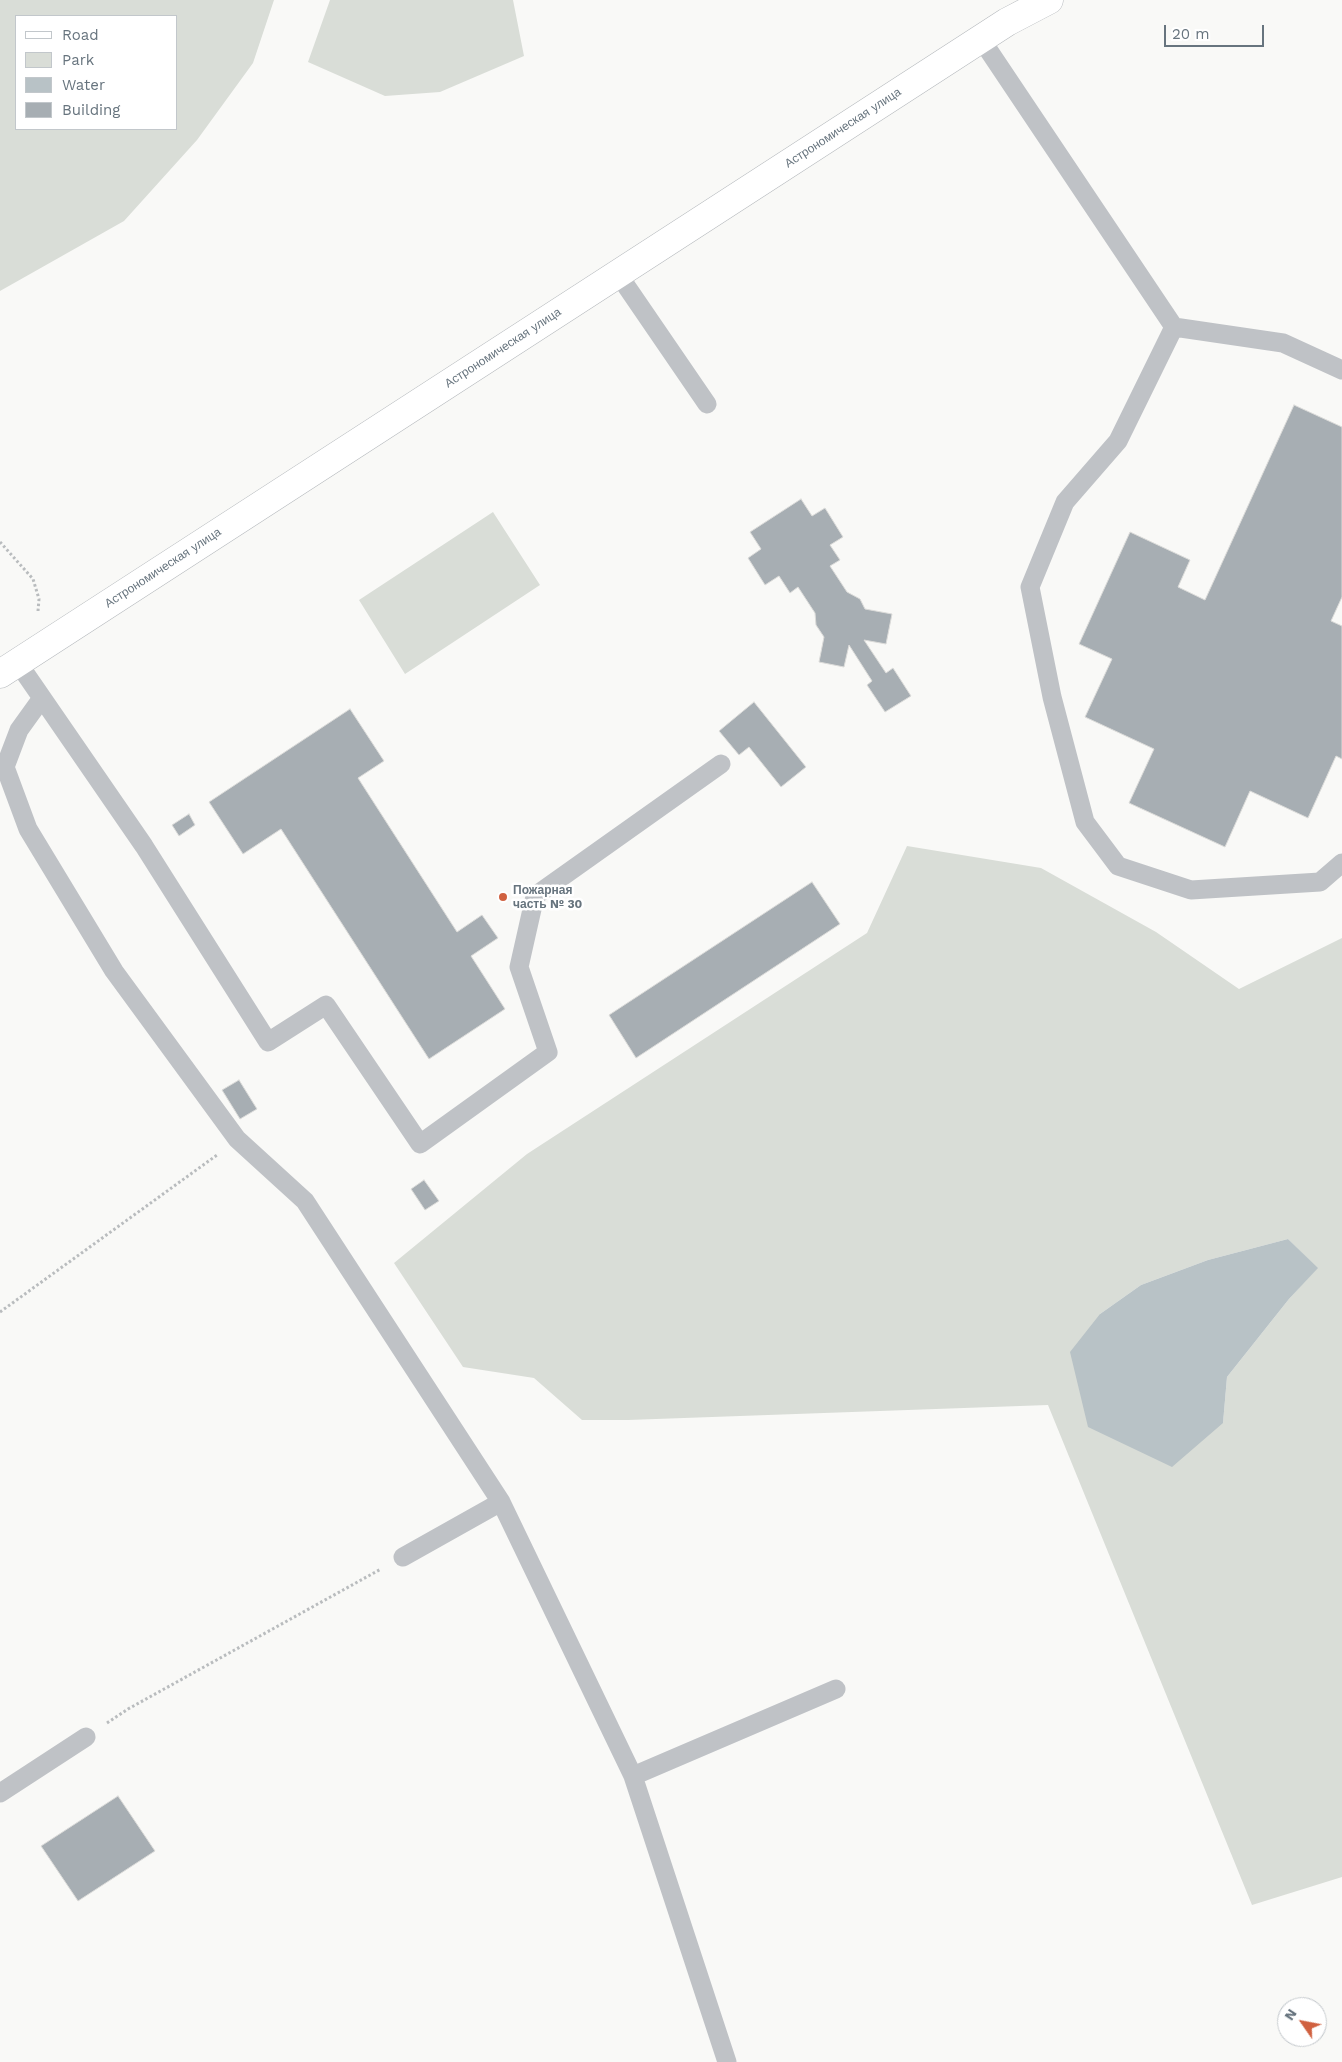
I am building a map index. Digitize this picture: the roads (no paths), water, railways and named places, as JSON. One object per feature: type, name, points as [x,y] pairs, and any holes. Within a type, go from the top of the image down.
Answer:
[{"type":"main road","name":"Астрономическая улица","points":[[1007,22],[1026,0]]},
{"type":"main road","name":"Астрономическая улица","points":[[9,668],[1007,22],[1049,0]]},
{"type":"lane","points":[[981,39],[1174,327],[1283,343],[1342,370]]},
{"type":"lane","points":[[618,274],[707,404]]},
{"type":"lane","points":[[1174,327],[1118,441],[1065,502],[1030,587],[1052,697],[1085,822],[1118,866],[1191,890],[1320,882],[1342,863]]},
{"type":"lane","points":[[9,668],[42,698],[144,846],[268,1042],[326,1005],[420,1144],[548,1052],[519,967],[535,896],[721,764]]},
{"type":"lane","points":[[42,698],[19,730],[5,767],[28,829],[114,970],[236,1139],[305,1201],[501,1502],[633,1776],[727,2062]]},
{"type":"lane","points":[[403,1557],[501,1502]]},
{"type":"lane","points":[[633,1776],[836,1689]]},
{"type":"lane","points":[[0,1793],[86,1737]]},
{"type":"water","points":[[1288,1239],[1318,1268],[1289,1299],[1227,1377],[1223,1423],[1172,1467],[1088,1427],[1070,1352],[1100,1314],[1141,1285],[1208,1260]]},
{"type":"place","name":"Пожарная часть № 30","points":[[503,897]]}]
